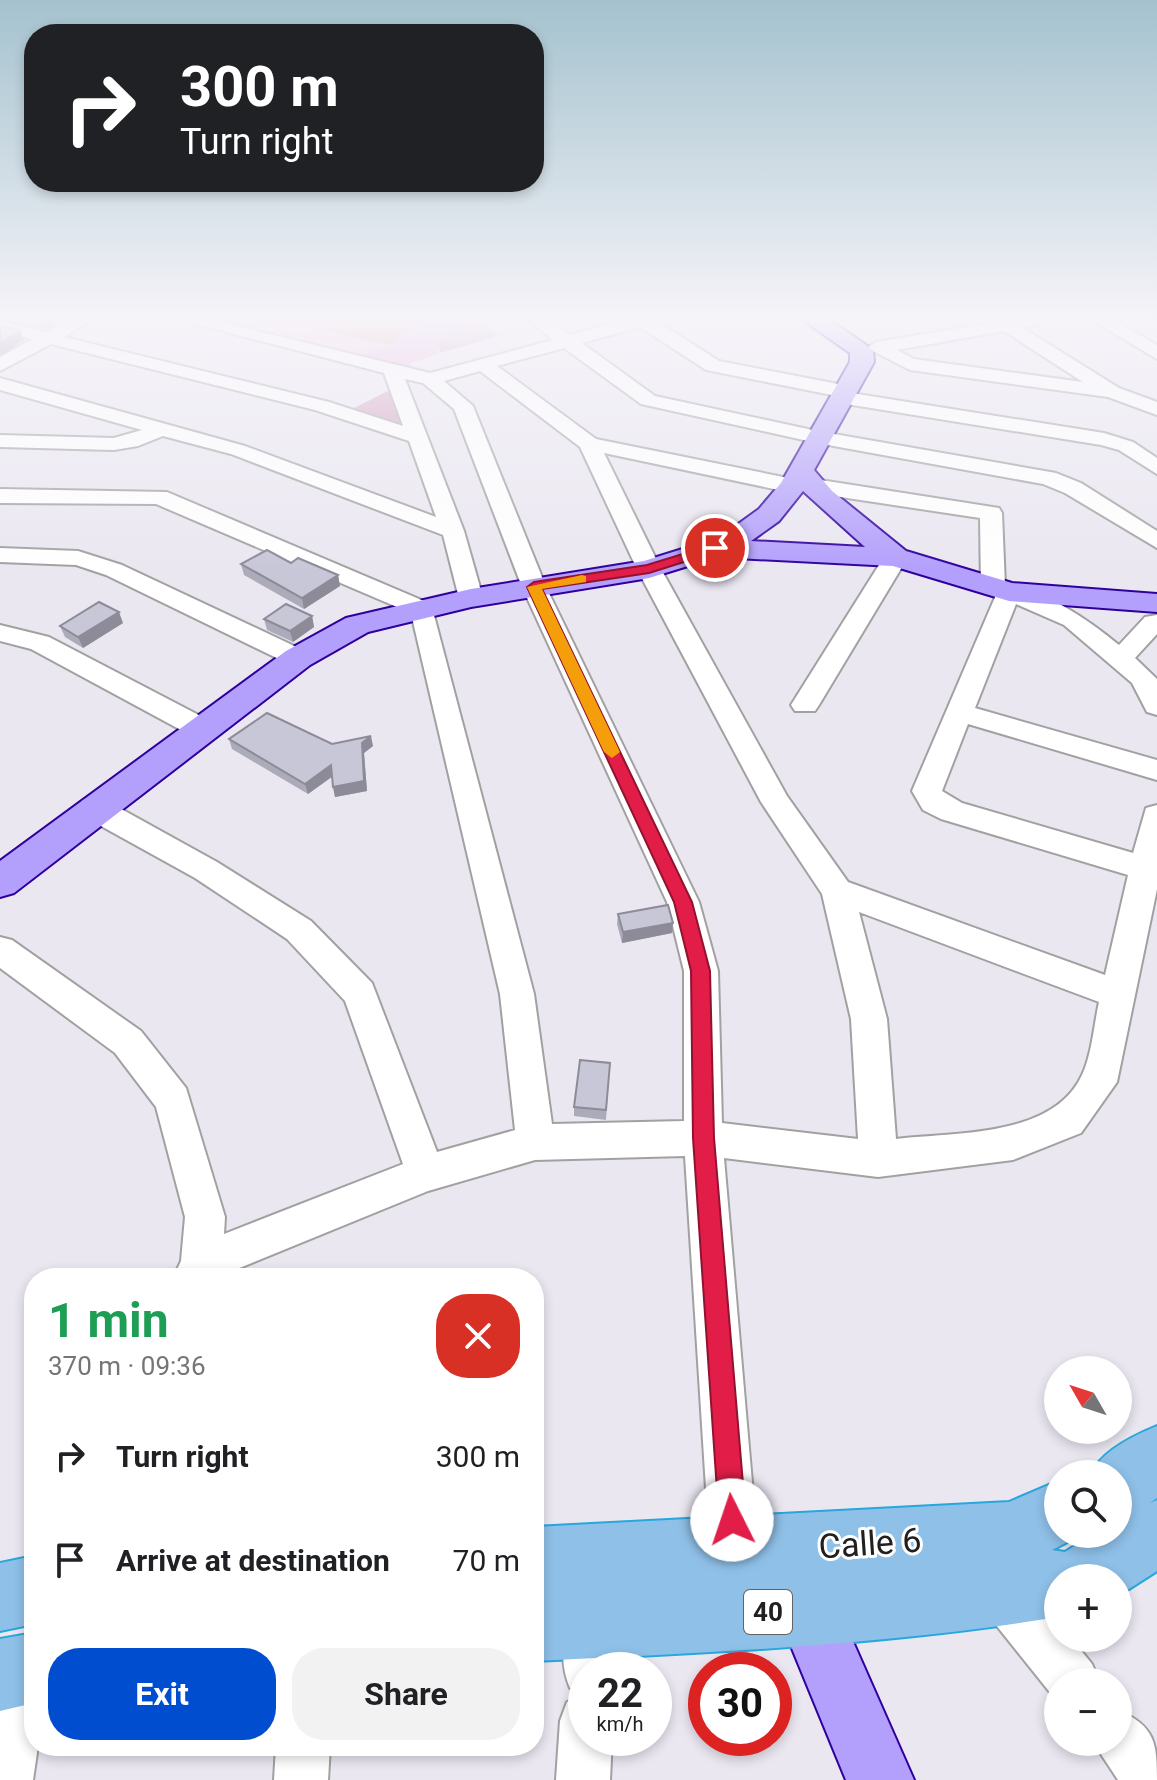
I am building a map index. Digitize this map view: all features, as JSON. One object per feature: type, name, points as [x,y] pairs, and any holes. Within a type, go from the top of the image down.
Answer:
[{"type":"highway","points":[[1132,1477],[1157,1458]]},
{"type":"highway","name":"Calle 6","points":[[544,1561],[1009,1535],[1044,1520]]},
{"type":"highway","points":[[1107,1564],[1157,1533]]},
{"type":"highway","name":"Calle 6","points":[[571,1640],[693,1619],[1030,1588]]},
{"type":"highway","points":[[0,1597],[24,1592]]},
{"type":"main road","points":[[0,882],[94,808],[298,658],[357,625],[471,598],[649,569],[715,548],[769,515],[802,480],[817,437],[837,403]]},
{"type":"main road","points":[[802,480],[896,557]]},
{"type":"main road","points":[[715,548],[896,557],[1001,590],[1156,612]]},
{"type":"main road","points":[[806,1607],[880,1780]]},
{"type":"street","points":[[71,403],[238,450],[453,531]]},
{"type":"street","points":[[310,403],[416,437]]},
{"type":"street","points":[[404,403],[453,531],[471,598]]},
{"type":"street","points":[[460,403],[534,587],[683,902],[701,971],[703,1138],[734,1552]]},
{"type":"street","points":[[534,403],[589,444],[991,513],[1001,590],[927,791],[934,802],[952,811],[1146,868]]},
{"type":"street","points":[[662,403],[817,437],[1048,478],[1073,488],[1157,541]]},
{"type":"street","points":[[895,403],[1104,439],[1126,446],[1157,468]]},
{"type":"street","points":[[0,441],[114,444],[131,442],[164,428]]},
{"type":"street","points":[[589,444],[649,569],[776,802],[837,891],[869,1019],[878,1159]]},
{"type":"street","points":[[0,496],[159,497],[422,609],[517,994],[535,1142]]},
{"type":"street","points":[[0,555],[78,558],[114,570],[298,658]]},
{"type":"street","points":[[805,705],[896,557]]},
{"type":"street","points":[[1001,590],[1073,620],[1143,678],[1157,706]]},
{"type":"street","points":[[1120,659],[1156,612]]},
{"type":"street","points":[[0,633],[40,643],[202,729]]},
{"type":"street","points":[[958,712],[1157,770]]},
{"type":"street","points":[[94,808],[206,870],[299,930],[360,993],[426,1173]]},
{"type":"street","points":[[203,1268],[426,1173],[535,1142],[703,1138],[878,1159],[1013,1142],[1068,1121],[1099,1082],[1157,816]]},
{"type":"street","points":[[837,891],[1118,994]]},
{"type":"street","points":[[0,950],[128,1042],[173,1100],[205,1217],[198,1268]]},
{"type":"street","points":[[1030,1588],[1067,1668]]},
{"type":"street","points":[[6,1780],[19,1671]]},
{"type":"street","points":[[1132,1755],[1152,1780]]},
{"type":"street","points":[[301,1780],[302,1756]]},
{"type":"street","points":[[583,1780],[584,1756]]},
{"type":"shaded area","points":[[364,403],[404,403],[416,437],[344,413]]},
{"type":"building","points":[[267,550],[291,563],[298,558],[338,575],[302,598],[241,564]]},
{"type":"building","points":[[99,602],[119,612],[78,637],[60,626]]},
{"type":"building","points":[[286,604],[312,616],[290,631],[264,619]]},
{"type":"building","points":[[267,713],[332,744],[371,736],[362,743],[364,781],[333,787],[331,765],[305,784],[229,739]]},
{"type":"building","points":[[668,905],[673,923],[623,932],[618,914]]},
{"type":"building","points":[[580,1060],[610,1063],[606,1110],[574,1107]]},
{"type":"slow traffic","points":[[582,579],[534,587],[612,752]]},
{"type":"route","points":[[715,548],[649,569],[534,587],[683,902],[701,971],[703,1138],[732,1520]]}]
